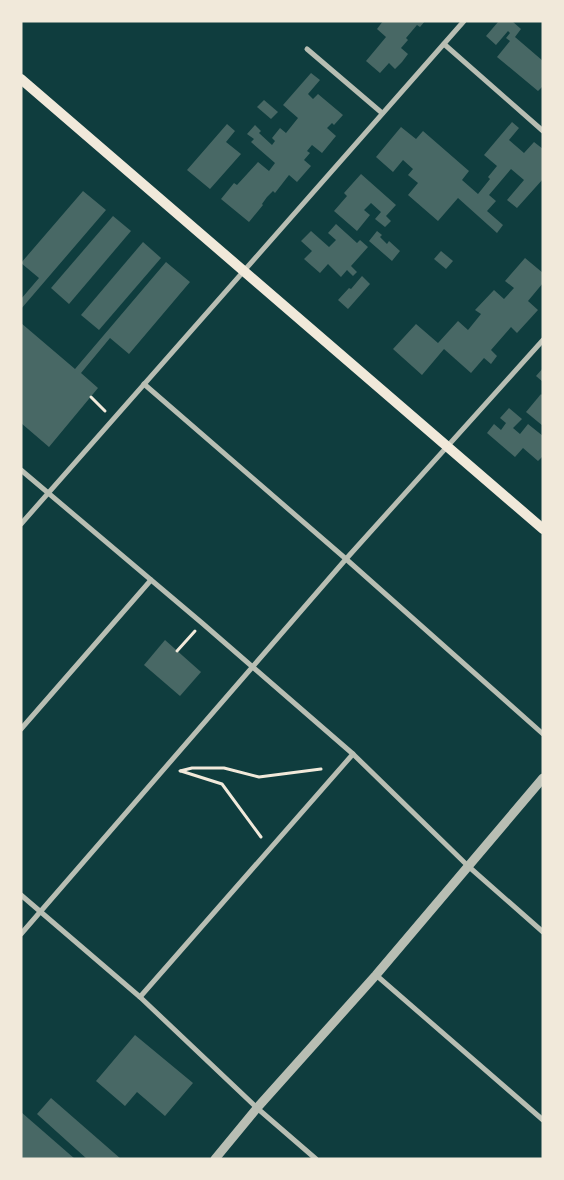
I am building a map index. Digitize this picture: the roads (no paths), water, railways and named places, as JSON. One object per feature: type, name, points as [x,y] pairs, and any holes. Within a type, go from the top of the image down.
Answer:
[{"type":"main road","points":[[21,79],[543,529]]},
{"type":"street","points":[[21,524],[464,21]]},
{"type":"street","points":[[444,44],[543,131]]},
{"type":"street","points":[[308,49],[382,114]]},
{"type":"street","points":[[21,934],[346,559],[543,340]]},
{"type":"street","points":[[144,384],[346,559],[543,734]]},
{"type":"street","points":[[21,470],[353,754],[468,866],[543,932]]},
{"type":"street","points":[[21,729],[151,580]]},
{"type":"street","points":[[140,997],[353,754]]},
{"type":"street","points":[[215,1159],[257,1108],[376,975],[543,778]]},
{"type":"street","points":[[21,895],[140,997],[257,1108],[316,1159]]},
{"type":"street","points":[[376,975],[543,1120]]}]
